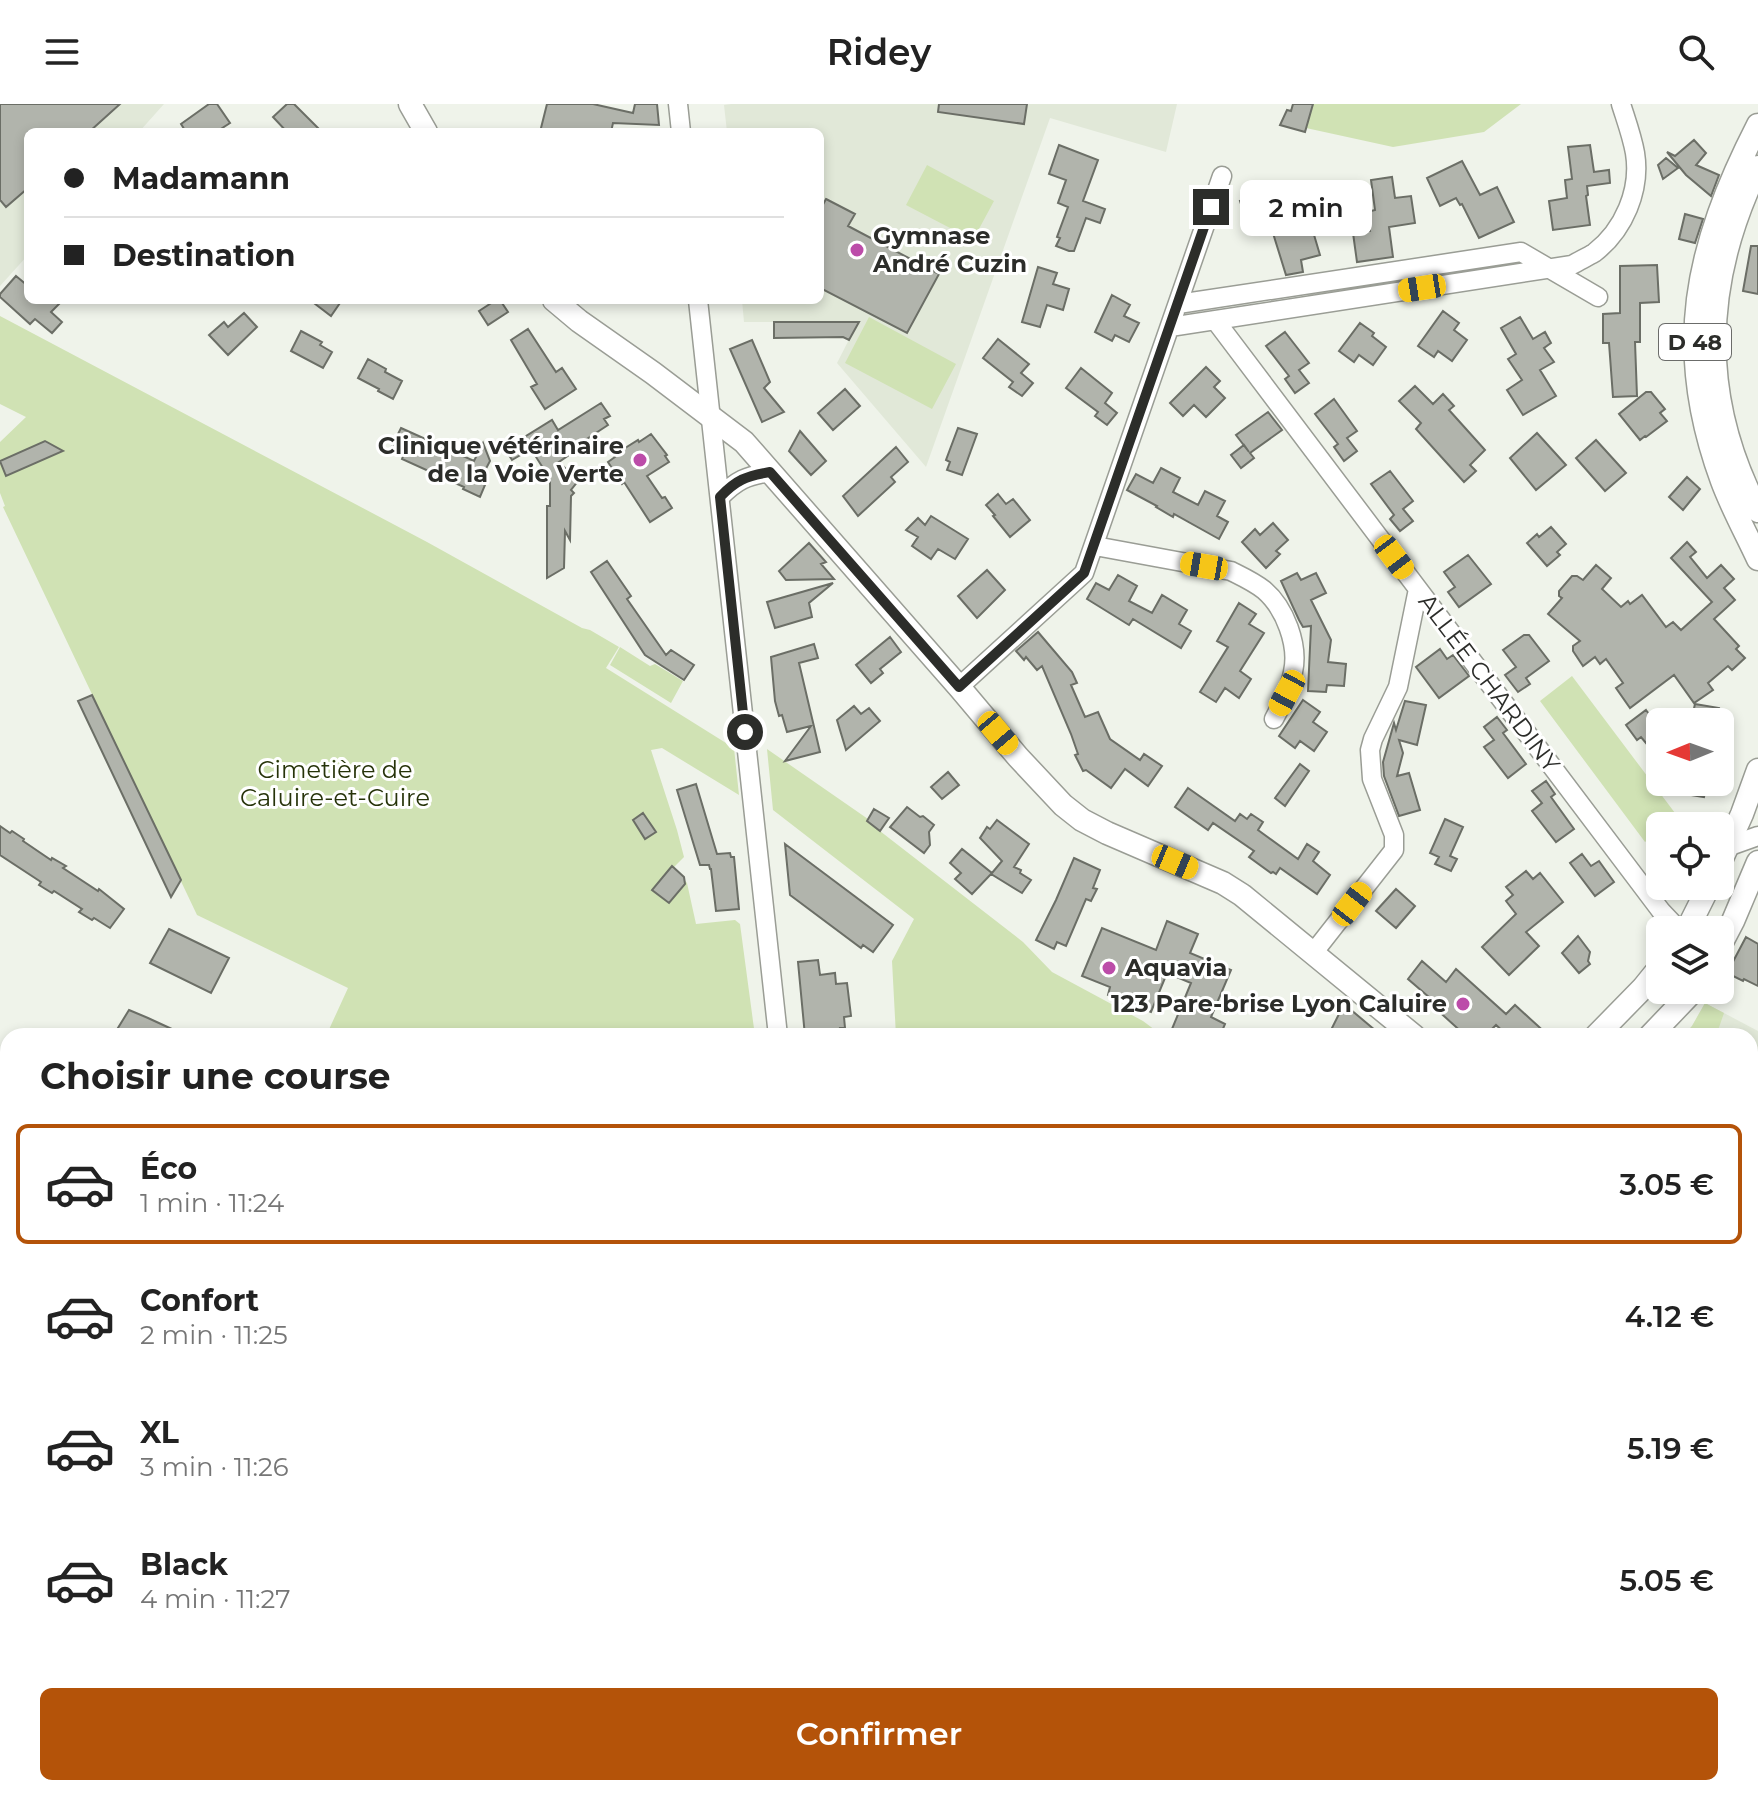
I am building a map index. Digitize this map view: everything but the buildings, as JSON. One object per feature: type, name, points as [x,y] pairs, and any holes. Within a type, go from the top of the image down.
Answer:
[{"type":"main road","points":[[410,104],[424,128]]},
{"type":"main road","name":"D 48","points":[[1758,125],[1723,200],[1711,234],[1696,308],[1695,345],[1700,406],[1709,440],[1731,504],[1758,559]]},
{"type":"main road","name":"D 48","points":[[1758,167],[1737,215],[1723,262],[1716,300],[1714,345],[1725,427],[1758,511]]},
{"type":"main road","points":[[559,304],[744,442],[1063,805],[1082,820],[1107,833],[1223,883],[1252,902],[1404,1028]]},
{"type":"main road","points":[[1734,832],[1758,770]]},
{"type":"main road","points":[[1734,919],[1757,866]]},
{"type":"main road","points":[[1604,1028],[1646,984]]},
{"type":"main road","points":[[1658,1028],[1681,1004]]},
{"type":"street","points":[[678,104],[681,128]]},
{"type":"street","points":[[1170,327],[1572,265],[1593,254],[1615,232],[1628,210],[1635,184],[1635,153],[1621,104]]},
{"type":"street","points":[[959,687],[1079,579],[1088,564],[1222,176]]},
{"type":"street","points":[[1178,304],[1521,252],[1598,297]]},
{"type":"street","points":[[698,304],[777,1028]]},
{"type":"street","name":"ALLÉE CHARDINY","points":[[1215,320],[1666,916]]},
{"type":"street","points":[[720,497],[732,484],[749,476],[770,472]]},
{"type":"street","points":[[1095,546],[1231,571],[1267,592],[1287,624],[1293,647],[1294,669],[1287,693],[1274,719]]},
{"type":"street","points":[[1314,952],[1394,850],[1394,835],[1372,779],[1370,750],[1398,687],[1418,589]]},
{"type":"street","points":[[1734,849],[1758,836]]},
{"type":"shaded area","points":[[0,104],[164,104],[143,128],[24,128],[24,259],[0,286]]},
{"type":"shaded area","points":[[1177,104],[1166,152],[1050,118],[926,467],[837,363],[858,322],[744,322],[742,304],[824,304],[824,128],[727,128],[724,105]]},
{"type":"shaded area","points":[[1707,1004],[1752,1028],[1690,1028]]},
{"type":"green space","points":[[1313,104],[1521,104],[1484,132],[1393,147],[1306,128]]},
{"type":"green space","points":[[927,165],[994,201],[973,240],[906,205]]},
{"type":"green space","name":"Cimetière de Caluire-et-Cuire","points":[[0,316],[619,647],[606,668],[734,748],[739,795],[662,748],[651,750],[684,857],[674,867],[687,883],[696,924],[735,920],[740,924],[754,1028],[330,1028],[348,988],[197,915],[3,507],[0,442],[26,417],[0,404]]},
{"type":"green space","points":[[869,317],[956,364],[932,409],[845,363]]},
{"type":"green space","points":[[620,647],[650,666],[655,664],[683,681],[671,703],[610,665]]},
{"type":"green space","points":[[1572,676],[1646,774],[1646,796],[1662,796],[1674,812],[1646,812],[1646,841],[1645,842],[1540,701]]},
{"type":"green space","points":[[767,749],[868,819],[1023,942],[1052,972],[1152,1028],[896,1028],[892,961],[914,919],[773,810]]},
{"type":"green space","points":[[1704,1004],[1724,1013],[1719,1028],[1690,1028]]},
{"type":"place","name":"Gymnase André Cuzin","points":[[857,250]]},
{"type":"place","name":"Clinique vétérinaire de la Voie Verte","points":[[640,460]]},
{"type":"place","name":"Aquavia","points":[[1109,968]]},
{"type":"place","name":"123 Pare-brise Lyon Caluire","points":[[1463,1004]]},
{"type":"route","points":[[745,732],[720,497],[732,484],[749,476],[770,472],[959,687],[1084,573],[1211,207]]}]
